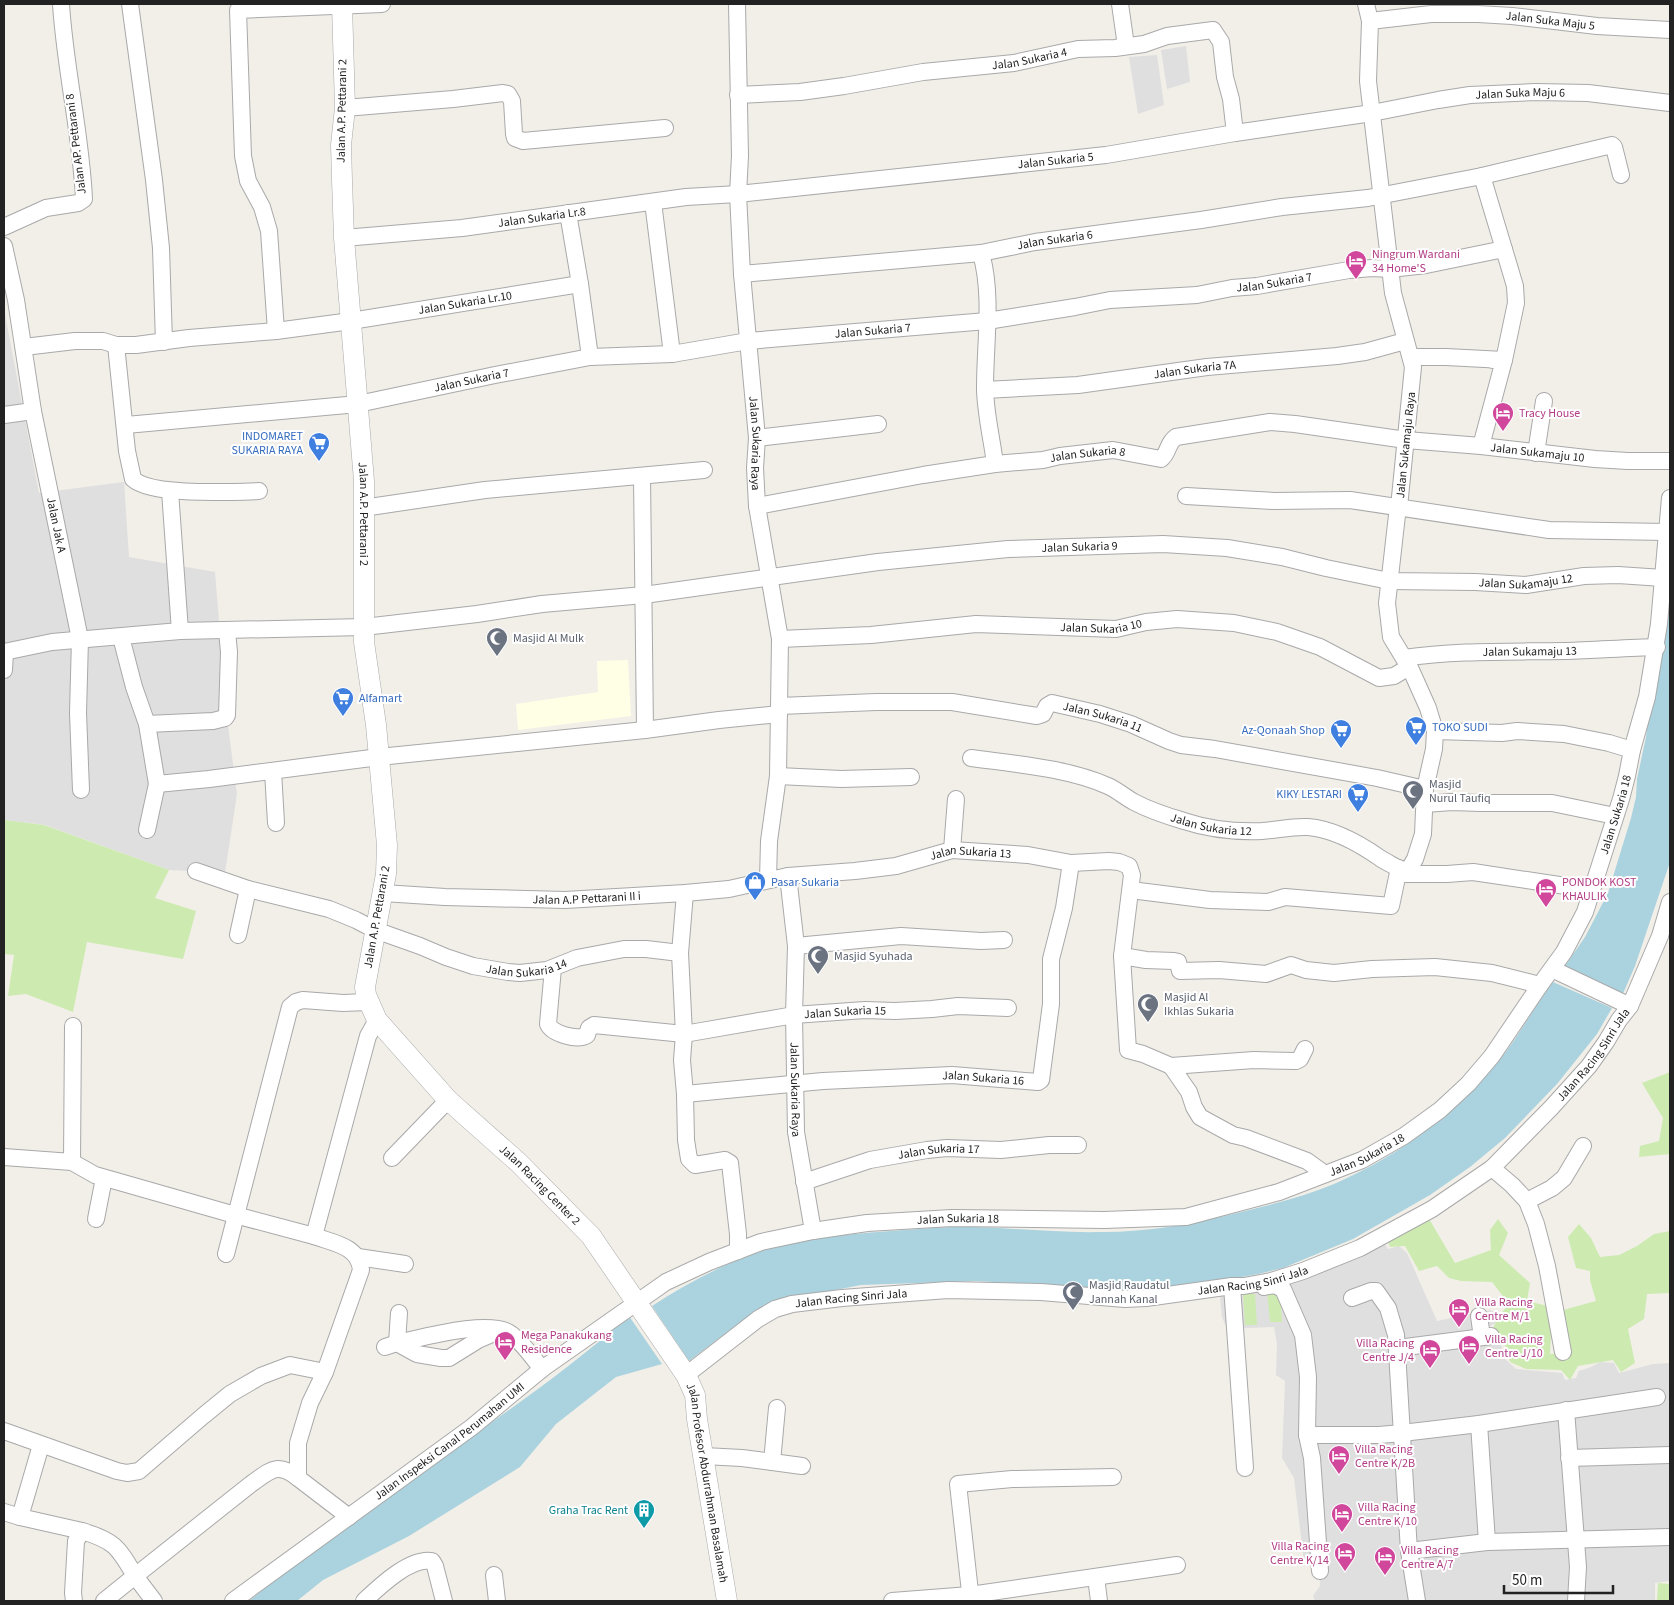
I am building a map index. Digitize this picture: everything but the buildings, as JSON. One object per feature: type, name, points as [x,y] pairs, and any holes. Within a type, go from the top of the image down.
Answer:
[{"type":"street","name":"Jalan AP. Pettarani 8","points":[[4,227],[46,208],[78,203],[84,199],[78,133],[63,42],[61,4]]},
{"type":"street","points":[[130,4],[154,180],[161,248],[164,342]]},
{"type":"street","points":[[276,331],[270,231],[262,207],[248,181],[243,156],[235,7],[382,4]]},
{"type":"street","name":"Jalan Sukaria Raya","points":[[737,4],[740,156],[738,194],[742,274],[756,438],[757,506],[780,639],[778,776],[769,841],[768,880]]},
{"type":"street","points":[[1120,4],[1126,46]]},
{"type":"street","name":"Jalan Sukamaju Raya","points":[[1366,4],[1370,21],[1368,81],[1372,113],[1375,196],[1393,293],[1411,357],[1413,376],[1399,507],[1386,603],[1388,626],[1391,637],[1407,663],[1428,708],[1435,731],[1434,749],[1425,797],[1423,834],[1420,845],[1403,871]]},
{"type":"street","name":"Jalan A.P. Pettarani 2","points":[[342,5],[345,108],[341,145],[344,238],[364,481],[364,627],[366,666],[380,757],[387,845],[386,874],[365,987],[368,1002],[377,1020]]},
{"type":"street","name":"Jalan Suka Maju 5","points":[[1370,21],[1431,14],[1478,14],[1597,26],[1670,30]]},
{"type":"street","name":"Jalan Sukaria 4","points":[[738,95],[800,92],[872,82],[923,72],[1014,63],[1078,48],[1144,44],[1167,36],[1213,30],[1221,42],[1235,133]]},
{"type":"street","name":"Jalan Suka Maju 6","points":[[1372,113],[1438,100],[1521,92],[1588,93],[1670,103]]},
{"type":"street","points":[[345,108],[503,93],[508,94],[512,101],[514,134],[516,138],[523,141],[665,128]]},
{"type":"street","name":"Jalan Sukaria 5","points":[[738,194],[1106,155],[1235,133],[1372,113]]},
{"type":"street","name":"Jalan Sukaria 6","points":[[742,274],[981,253],[1034,242],[1201,220],[1282,207],[1375,196],[1482,176],[1612,145],[1621,175]]},
{"type":"street","points":[[1481,446],[1504,360],[1516,303],[1515,286],[1482,176]]},
{"type":"street","name":"Jalan Sukaria Lr.8","points":[[344,238],[462,228],[686,197],[738,194]]},
{"type":"street","points":[[653,202],[672,354]]},
{"type":"street","points":[[568,213],[590,357]]},
{"type":"street","name":"Jalan Jak A","points":[[4,246],[13,284],[33,411],[80,640],[78,713],[80,790]]},
{"type":"street","name":"Jalan Sukaria 7","points":[[126,425],[358,404],[590,357],[672,354],[748,341],[987,321],[1110,300],[1196,295],[1349,270],[1390,269],[1426,265],[1504,249]]},
{"type":"street","points":[[981,253],[985,268],[987,321],[985,390],[995,464]]},
{"type":"street","name":"Jalan Sukaria Lr.10","points":[[24,347],[75,341],[103,341],[116,345],[164,342],[198,337],[276,331],[351,321],[580,284]]},
{"type":"street","name":"Jalan Sukaria 7A","points":[[985,390],[1078,385],[1207,367],[1337,356],[1365,352],[1405,341]]},
{"type":"street","points":[[116,345],[133,479],[141,484],[170,491],[259,491]]},
{"type":"street","points":[[1411,357],[1504,360]]},
{"type":"street","points":[[1536,453],[1544,401]]},
{"type":"street","points":[[4,415],[33,411]]},
{"type":"street","name":"Jalan Sukaria 8","points":[[757,506],[885,481],[995,464],[1043,460],[1060,456],[1113,450],[1161,459],[1165,456],[1170,443],[1176,437],[1270,422],[1406,440]]},
{"type":"street","points":[[756,438],[878,424]]},
{"type":"street","name":"Jalan Sukamaju 10","points":[[1406,440],[1628,461],[1670,461]]},
{"type":"street","points":[[363,508],[485,490],[704,470]]},
{"type":"street","points":[[642,477],[645,730]]},
{"type":"street","points":[[170,491],[180,632]]},
{"type":"street","points":[[1186,496],[1274,501],[1350,500],[1549,530],[1667,532]]},
{"type":"street","name":"Jalan Sukaria 18","points":[[638,1306],[666,1282],[738,1251],[761,1242],[813,1231],[866,1223],[944,1219],[1104,1220],[1186,1217],[1278,1192],[1362,1160],[1404,1136],[1440,1110],[1468,1084],[1492,1056],[1540,985],[1555,970],[1585,912],[1627,776],[1632,750],[1647,697],[1656,646],[1670,498]]},
{"type":"street","name":"Jalan Sukaria 9","points":[[4,652],[52,642],[180,632],[364,627],[477,614],[542,604],[644,595],[878,562],[1008,549],[1163,544],[1246,550],[1282,556],[1326,568],[1389,581]]},
{"type":"street","name":"Jalan Sukamaju 12","points":[[1389,581],[1475,582],[1526,585],[1584,576],[1618,575],[1663,578]]},
{"type":"street","name":"Jalan Sukaria 10","points":[[780,639],[871,635],[976,624],[1116,628],[1159,619],[1178,619],[1234,624],[1277,632],[1320,647],[1379,678],[1394,676],[1407,663]]},
{"type":"street","points":[[147,724],[213,721],[225,718],[227,715],[229,652],[227,631]]},
{"type":"street","points":[[121,637],[134,687],[147,724],[156,784],[147,830]]},
{"type":"street","name":"Jalan Sukamaju 13","points":[[1407,663],[1443,653],[1563,651],[1656,646]]},
{"type":"street","points":[[4,652],[4,670]]},
{"type":"street","name":"Jalan Sukaria 11","points":[[779,710],[876,702],[952,702],[1038,716],[1044,714],[1047,706],[1052,703],[1118,720],[1181,745],[1216,749],[1377,778],[1425,797]]},
{"type":"street","points":[[156,784],[380,757],[645,730],[779,710]]},
{"type":"street","points":[[1435,731],[1517,731],[1564,734],[1609,743],[1632,750]]},
{"type":"street","name":"Jalan Sukaria 12","points":[[971,758],[1051,769],[1108,786],[1149,809],[1184,822],[1242,830],[1262,831],[1308,827],[1325,831],[1343,837],[1403,871]]},
{"type":"street","points":[[273,771],[276,823]]},
{"type":"street","points":[[778,776],[841,779],[911,777]]},
{"type":"street","points":[[1425,797],[1452,802],[1480,804],[1552,802],[1615,816]]},
{"type":"street","points":[[952,850],[956,799]]},
{"type":"street","name":"Jalan Sukaria 13","points":[[788,876],[896,866],[952,850],[1028,855],[1071,863],[1110,861],[1129,866],[1132,875],[1131,890],[1122,956],[1128,1050],[1171,1066]]},
{"type":"street","name":"Jalan Sukaria 16","points":[[795,1084],[823,1081],[952,1076],[1033,1082],[1041,1080],[1051,1004],[1051,959],[1064,908],[1071,863]]},
{"type":"street","name":"Jalan Sukaria 14","points":[[196,871],[248,889],[329,909],[375,930],[473,966],[520,973],[553,968],[577,958],[624,949],[680,952]]},
{"type":"street","points":[[1131,890],[1210,900],[1268,902],[1285,897],[1390,906],[1403,871],[1447,874],[1473,872],[1592,890]]},
{"type":"street","name":"Jalan Sukaria Raya","points":[[788,876],[796,946],[794,1014],[796,1132],[813,1231]]},
{"type":"street","name":"Jalan A.P Pettarani II i","points":[[383,893],[445,897],[566,900],[729,889],[788,876]]},
{"type":"street","points":[[238,935],[248,889]]},
{"type":"street","points":[[685,893],[680,952],[686,1140],[689,1159],[696,1164],[725,1160],[730,1163],[738,1234],[738,1251]]},
{"type":"street","name":"Jalan Racing Sinri Jala","points":[[683,1371],[758,1319],[792,1304],[842,1298],[948,1290],[1041,1292],[1125,1299],[1146,1298],[1240,1288],[1271,1281],[1303,1271],[1360,1248],[1432,1209],[1492,1168],[1589,1066],[1628,1005],[1654,951],[1670,902]]},
{"type":"street","points":[[796,946],[901,936],[981,941],[1004,940]]},
{"type":"street","points":[[1122,956],[1178,962],[1180,971],[1219,970],[1266,974],[1291,965],[1306,970],[1334,973],[1372,969],[1436,968],[1492,973],[1540,985]]},
{"type":"street","name":"Jalan Sukaria 15","points":[[553,968],[548,1024],[550,1028],[560,1035],[585,1037],[589,1028],[594,1025],[684,1034],[794,1014],[865,1010],[894,1011],[958,1006],[1008,1008]]},
{"type":"street","points":[[1555,970],[1628,1005]]},
{"type":"street","points":[[226,1254],[290,1007],[296,1002],[303,1000],[343,1003],[368,1002]]},
{"type":"street","points":[[314,1236],[368,1036],[377,1020]]},
{"type":"street","name":"Jalan Racing Center 2","points":[[377,1020],[448,1100],[519,1163],[592,1236],[683,1371]]},
{"type":"street","points":[[72,1162],[73,1026]]},
{"type":"street","points":[[1171,1066],[1254,1060],[1296,1061],[1300,1059],[1305,1049]]},
{"type":"street","points":[[1171,1066],[1189,1092],[1194,1107],[1200,1116],[1233,1135],[1307,1161],[1325,1174]]},
{"type":"street","points":[[685,1094],[795,1084]]},
{"type":"street","points":[[392,1158],[448,1100]]},
{"type":"street","name":"Jalan Sukaria 17","points":[[804,1182],[870,1160],[927,1150],[947,1148],[1001,1150],[1049,1145],[1078,1146]]},
{"type":"street","points":[[1527,1201],[1552,1188],[1564,1178],[1583,1146]]},
{"type":"street","points":[[4,1157],[72,1162],[83,1170],[104,1178],[235,1216],[314,1236],[349,1250],[358,1257],[405,1264]]},
{"type":"street","points":[[1492,1168],[1527,1201],[1536,1224],[1547,1266],[1563,1352]]},
{"type":"street","points":[[96,1219],[104,1178]]},
{"type":"street","points":[[298,1478],[298,1443],[310,1403],[325,1372],[361,1270],[358,1257]]},
{"type":"street","points":[[1245,1468],[1240,1288],[1274,1285],[1283,1289],[1297,1319],[1302,1336],[1308,1377],[1307,1435],[1312,1458],[1320,1572]]},
{"type":"street","points":[[1352,1298],[1376,1291],[1388,1308],[1396,1335],[1409,1551],[1417,1601]]},
{"type":"street","name":"Jalan Inspeksi Canal Perumahan UMI","points":[[233,1601],[472,1427],[542,1369],[638,1306]]},
{"type":"street","points":[[391,1345],[399,1313]]},
{"type":"street","points":[[1398,1348],[1486,1336],[1479,1316]]},
{"type":"street","points":[[391,1345],[478,1327],[503,1329],[511,1333],[542,1369]]},
{"type":"street","points":[[391,1345],[417,1354],[449,1358],[478,1340],[503,1329]]},
{"type":"street","points":[[4,1431],[117,1470],[132,1473],[139,1471],[230,1394],[261,1376],[290,1365],[325,1372]]},
{"type":"street","name":"Jalan Profesor Abdurrahman Basalamah","points":[[683,1371],[695,1395],[727,1601]]},
{"type":"street","points":[[1307,1435],[1379,1435],[1402,1433],[1479,1424],[1658,1397]]},
{"type":"street","points":[[772,1462],[777,1408]]},
{"type":"street","points":[[1566,1410],[1578,1567],[1576,1601]]},
{"type":"street","points":[[1479,1424],[1487,1542]]},
{"type":"street","points":[[20,1517],[41,1445]]},
{"type":"street","points":[[1569,1458],[1670,1455]]},
{"type":"street","points":[[704,1456],[802,1466]]},
{"type":"street","points":[[104,1601],[201,1523],[270,1471],[280,1468],[290,1472],[349,1517]]},
{"type":"street","points":[[970,1598],[958,1484],[1012,1479],[1113,1477]]},
{"type":"street","points":[[4,1512],[82,1531],[111,1542],[121,1551],[135,1576],[154,1601]]},
{"type":"street","points":[[74,1601],[76,1541],[82,1531]]},
{"type":"street","points":[[1409,1551],[1487,1542],[1670,1536]]},
{"type":"street","points":[[364,1601],[411,1564],[427,1560],[432,1561],[436,1566],[444,1601]]},
{"type":"street","points":[[892,1601],[970,1598],[1177,1565]]},
{"type":"street","points":[[494,1575],[497,1601]]},
{"type":"street","points":[[1096,1577],[1099,1601]]},
{"type":"shaded area","points":[[1186,46],[1190,82],[1167,89],[1161,50]]},
{"type":"shaded area","points":[[1157,55],[1164,105],[1138,114],[1129,57]]},
{"type":"shaded area","points":[[4,309],[39,493],[124,482],[129,557],[215,572],[227,718],[237,794],[225,873],[169,870],[45,825],[4,820]]},
{"type":"shaded area","points":[[628,660],[631,716],[518,730],[516,704],[598,692],[597,661]]},
{"type":"shaded area","points":[[1381,1239],[1388,1249],[1399,1246],[1407,1253],[1437,1321],[1490,1310],[1498,1314],[1498,1322],[1486,1328],[1500,1341],[1505,1359],[1516,1369],[1562,1373],[1565,1380],[1576,1378],[1579,1371],[1600,1362],[1614,1363],[1619,1373],[1653,1364],[1670,1363],[1670,1581],[1655,1583],[1655,1601],[1315,1601],[1313,1596],[1320,1586],[1319,1568],[1304,1562],[1294,1478],[1282,1458],[1285,1381],[1276,1375],[1277,1344],[1274,1327],[1227,1329],[1222,1317],[1219,1286],[1251,1281]]},
{"type":"green space","points":[[4,820],[44,825],[169,870],[155,898],[196,911],[183,959],[87,942],[73,1012],[26,994],[8,996],[14,955],[4,954]]},
{"type":"green space","points":[[1670,1072],[1670,1154],[1639,1157],[1640,1146],[1659,1141],[1663,1118],[1642,1083]]},
{"type":"green space","points":[[1425,1212],[1455,1263],[1491,1250],[1490,1230],[1498,1219],[1508,1233],[1499,1255],[1530,1283],[1527,1301],[1548,1306],[1551,1334],[1550,1354],[1571,1352],[1563,1310],[1596,1301],[1590,1280],[1590,1271],[1576,1268],[1568,1237],[1579,1224],[1591,1238],[1600,1257],[1619,1255],[1637,1246],[1654,1234],[1670,1231],[1670,1293],[1647,1294],[1644,1319],[1628,1329],[1635,1363],[1621,1372],[1613,1360],[1578,1366],[1570,1380],[1561,1370],[1526,1369],[1510,1362],[1503,1338],[1492,1330],[1499,1316],[1509,1304],[1492,1282],[1461,1281],[1449,1278],[1437,1266],[1419,1271],[1405,1246],[1390,1247],[1386,1235]]},
{"type":"green space","points":[[1267,1291],[1280,1291],[1282,1322],[1270,1322]]},
{"type":"green space","points":[[1243,1294],[1255,1294],[1257,1325],[1245,1325]]},
{"type":"green space","points":[[1658,1583],[1670,1584],[1670,1601],[1657,1601]]},
{"type":"water","points":[[1670,547],[1670,862],[1635,966],[1622,996],[1565,966],[1585,937],[1608,893],[1631,818],[1646,737]]},
{"type":"water","points":[[1553,982],[1612,1008],[1597,1034],[1557,1084],[1505,1138],[1470,1167],[1430,1195],[1353,1239],[1283,1268],[1161,1292],[1117,1293],[1034,1284],[976,1281],[861,1285],[794,1298],[751,1314],[689,1361],[652,1306],[679,1289],[735,1261],[765,1250],[816,1239],[852,1234],[954,1227],[1086,1232],[1153,1229],[1237,1213],[1322,1189],[1355,1174],[1396,1151],[1453,1109],[1495,1065],[1513,1042]]},
{"type":"water","points":[[629,1316],[662,1364],[616,1377],[556,1424],[520,1467],[409,1536],[323,1580],[297,1601],[249,1601],[357,1517],[530,1395]]},
{"type":"place","name":"Ningrum Wardani 34 Home'S","points":[[1356,280]]},
{"type":"place","name":"Tracy House","points":[[1503,432]]},
{"type":"place","name":"INDOMARET SUKARIA RAYA","points":[[319,462]]},
{"type":"place","name":"Masjid Al Mulk","points":[[497,657]]},
{"type":"place","name":"Alfamart","points":[[343,717]]},
{"type":"place","name":"TOKO SUDI","points":[[1416,746]]},
{"type":"place","name":"Az-Qonaah Shop","points":[[1341,749]]},
{"type":"place","name":"Masjid Nurul Taufiq","points":[[1413,810]]},
{"type":"place","name":"KIKY LESTARI","points":[[1358,813]]},
{"type":"place","name":"Pasar Sukaria","points":[[755,901]]},
{"type":"place","name":"PONDOK KOST KHAULIK","points":[[1546,908]]},
{"type":"place","name":"Masjid Syuhada","points":[[818,975]]},
{"type":"place","name":"Masjid Al Ikhlas Sukaria","points":[[1148,1023]]},
{"type":"place","name":"Masjid Raudatul Jannah Kanal","points":[[1073,1311]]},
{"type":"place","name":"Villa Racing Centre M/1","points":[[1459,1328]]},
{"type":"place","name":"Mega Panakukang Residence","points":[[505,1361]]},
{"type":"place","name":"Villa Racing Centre J/10","points":[[1469,1365]]},
{"type":"place","name":"Villa Racing Centre J/4","points":[[1430,1369]]},
{"type":"place","name":"Villa Racing Centre K/2B","points":[[1339,1475]]},
{"type":"place","name":"Graha Trac Rent","points":[[644,1529]]},
{"type":"place","name":"Villa Racing Centre K/10","points":[[1342,1533]]},
{"type":"place","name":"Villa Racing Centre K/14","points":[[1345,1572]]},
{"type":"place","name":"Villa Racing Centre A/7","points":[[1385,1576]]}]
